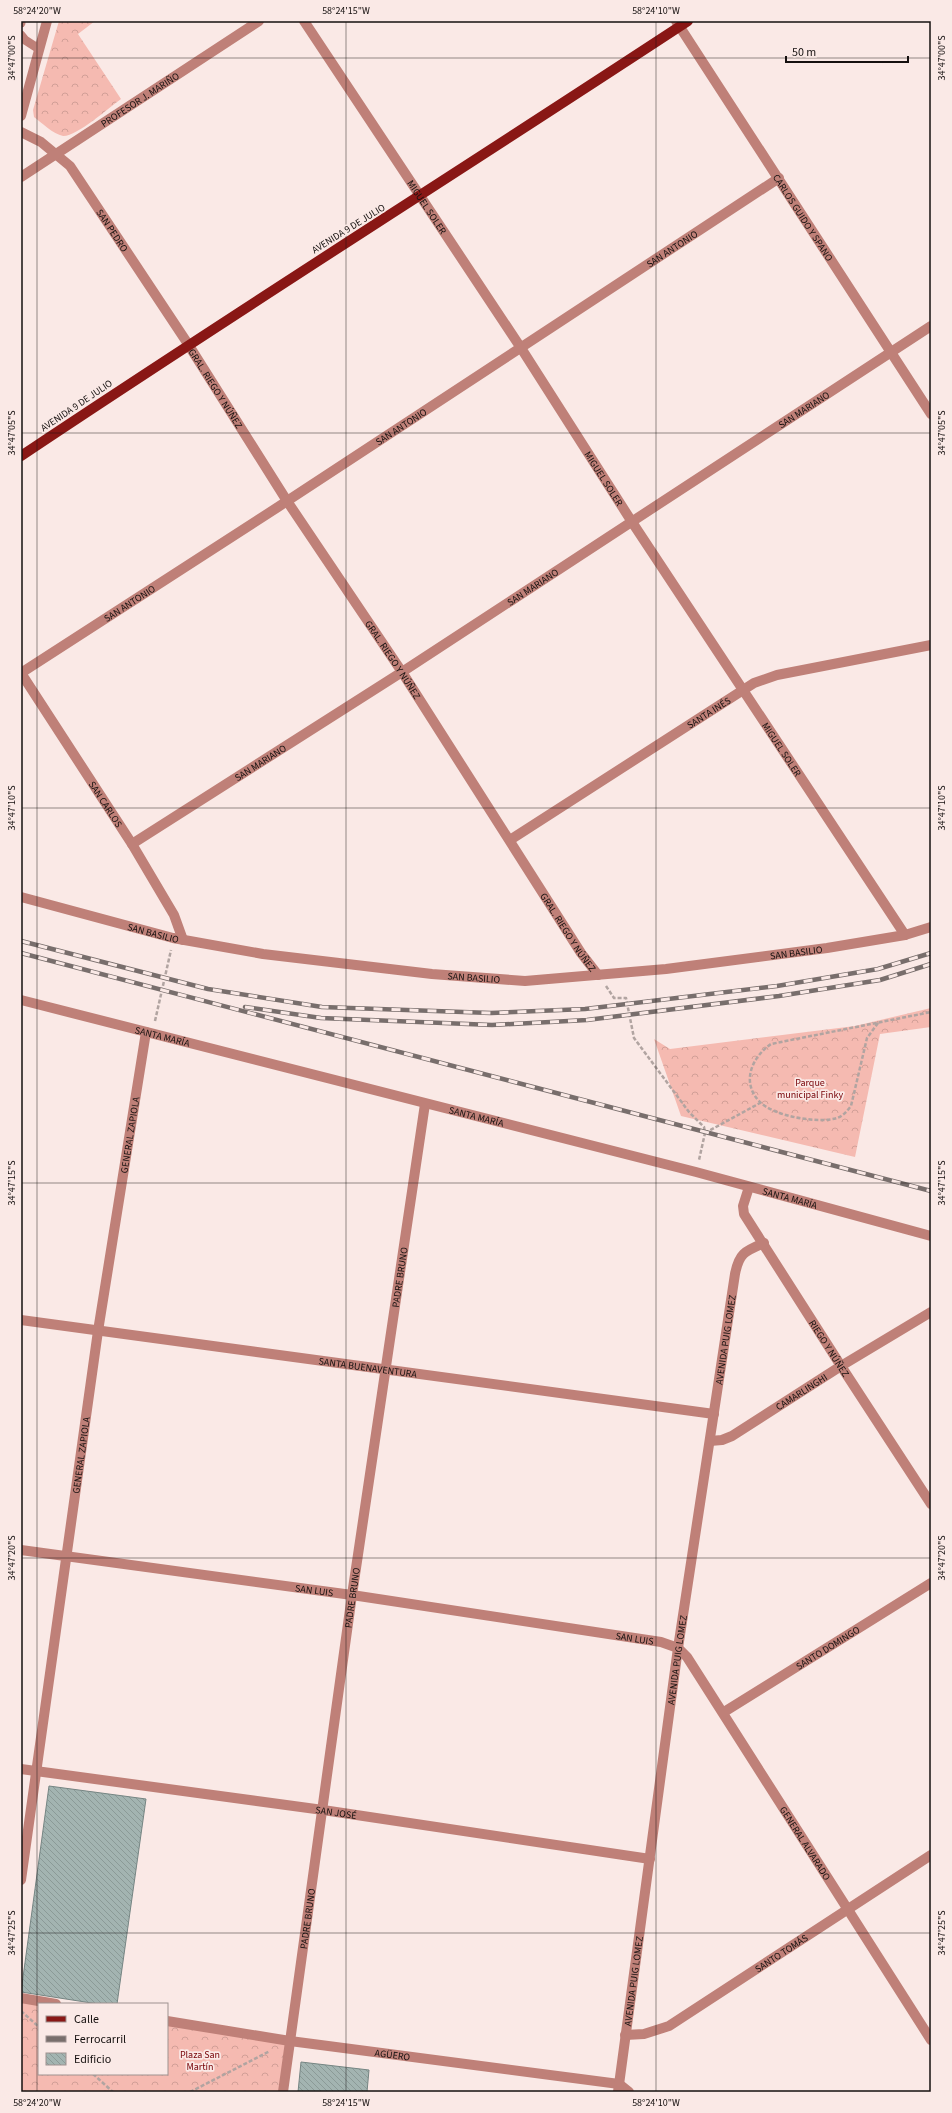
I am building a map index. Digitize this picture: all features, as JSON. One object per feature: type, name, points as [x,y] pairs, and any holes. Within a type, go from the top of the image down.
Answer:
[{"type":"main road","name":"AVENIDA 9 DE JULIO","points":[[21,456],[188,344],[420,196],[681,23]]},
{"type":"street","points":[[21,116],[47,21]]},
{"type":"street","name":"PROFESOR J. MARIÑO","points":[[21,177],[259,21]]},
{"type":"street","name":"MIGUEL SOLER","points":[[304,21],[521,348],[632,522],[744,689],[905,935]]},
{"type":"street","name":"CARLOS GUIDO Y SPANO","points":[[681,23],[931,414]]},
{"type":"street","name":"SAN PEDRO","points":[[21,132],[41,142],[70,166],[188,344]]},
{"type":"street","name":"SAN ANTONIO","points":[[21,673],[287,501],[779,178]]},
{"type":"street","name":"SAN MARIANO","points":[[132,844],[402,672],[931,326]]},
{"type":"street","name":"GRAL. RIEGO Y NÚÑEZ","points":[[188,344],[287,501],[402,672],[581,953],[598,975]]},
{"type":"street","name":"SANTA INÉS","points":[[510,840],[754,683],[777,675],[931,645]]},
{"type":"street","name":"SAN CARLOS","points":[[21,673],[132,844],[174,915],[178,939]]},
{"type":"street","name":"SAN BASILIO","points":[[21,897],[178,939],[263,954],[432,974],[526,981],[666,969],[773,955],[861,943],[905,935],[931,927]]},
{"type":"street","name":"SANTA MARÍA","points":[[21,1000],[424,1104],[696,1172],[931,1236]]},
{"type":"street","name":"GENERAL ZAPIOLA","points":[[21,1880],[98,1331],[146,1032]]},
{"type":"street","name":"PADRE BRUNO","points":[[283,2092],[352,1595],[424,1104]]},
{"type":"street","name":"RIEGO Y NÚÑEZ","points":[[748,1187],[743,1206],[744,1214],[931,1504]]},
{"type":"street","name":"AVENIDA PUIG LOMEZ","points":[[618,2088],[678,1648],[737,1262],[741,1255],[747,1250],[764,1243]]},
{"type":"street","name":"CAMARLINGHI","points":[[710,1441],[722,1440],[732,1436],[841,1366],[931,1312]]},
{"type":"street","name":"SANTA BUENAVENTURA","points":[[21,1320],[714,1414]]},
{"type":"street","name":"SAN LUIS","points":[[21,1550],[352,1595],[661,1642],[678,1648]]},
{"type":"street","name":"SANTO DOMINGO","points":[[724,1712],[931,1583]]},
{"type":"street","name":"GENERAL ALVARADO","points":[[678,1648],[688,1657],[724,1712],[931,2040]]},
{"type":"street","name":"SAN JOSÉ","points":[[21,1769],[323,1810],[650,1859]]},
{"type":"street","name":"SANTO TOMÁS","points":[[625,2035],[644,2034],[669,2026],[849,1910],[931,1855]]},
{"type":"street","points":[[21,1998],[50,2003]]},
{"type":"street","name":"AGÜERO","points":[[168,2021],[290,2041],[618,2088]]},
{"type":"street","points":[[618,2088],[629,2092]]},
{"type":"lane","points":[[21,35],[24,40],[39,49]]},
{"type":"path","points":[[146,1032],[155,1023],[178,939]]},
{"type":"path","points":[[598,975],[614,998],[626,998],[634,1038],[689,1112],[704,1127],[705,1133],[696,1172]]},
{"type":"path","points":[[878,1023],[867,1038],[853,1100],[845,1114],[838,1118],[811,1121],[773,1110],[760,1103],[753,1094],[751,1084],[753,1062],[762,1051],[772,1044],[931,1012]]},
{"type":"path","points":[[705,1133],[760,1103]]},
{"type":"path","points":[[21,2011],[38,2026]]},
{"type":"path","points":[[190,2092],[290,2041]]},
{"type":"path","points":[[94,2075],[113,2092]]},
{"type":"green space","points":[[59,21],[95,21],[78,34],[121,99],[84,127],[69,135],[63,136],[52,131],[34,117],[33,110]]},
{"type":"green space","name":"Parque municipal Finky","points":[[931,1008],[931,1027],[880,1034],[855,1157],[681,1116],[654,1039],[670,1049],[855,1026]]},
{"type":"green space","name":"Plaza San Martín","points":[[21,1998],[38,2004],[38,2075],[168,2075],[168,2021],[290,2041],[283,2092],[21,2092]]},
{"type":"building","points":[[49,1786],[146,1799],[117,2003],[92,2003],[21,1992]]},
{"type":"building","points":[[301,2062],[369,2070],[367,2092],[298,2092]]},
{"type":"railway","points":[[21,941],[208,989],[322,1007],[491,1013],[585,1009],[777,986],[878,969],[931,953]]},
{"type":"railway","points":[[21,953],[931,1191]]},
{"type":"railway","points":[[245,1007],[321,1018],[492,1025],[587,1020],[779,996],[880,980],[931,964]]}]
